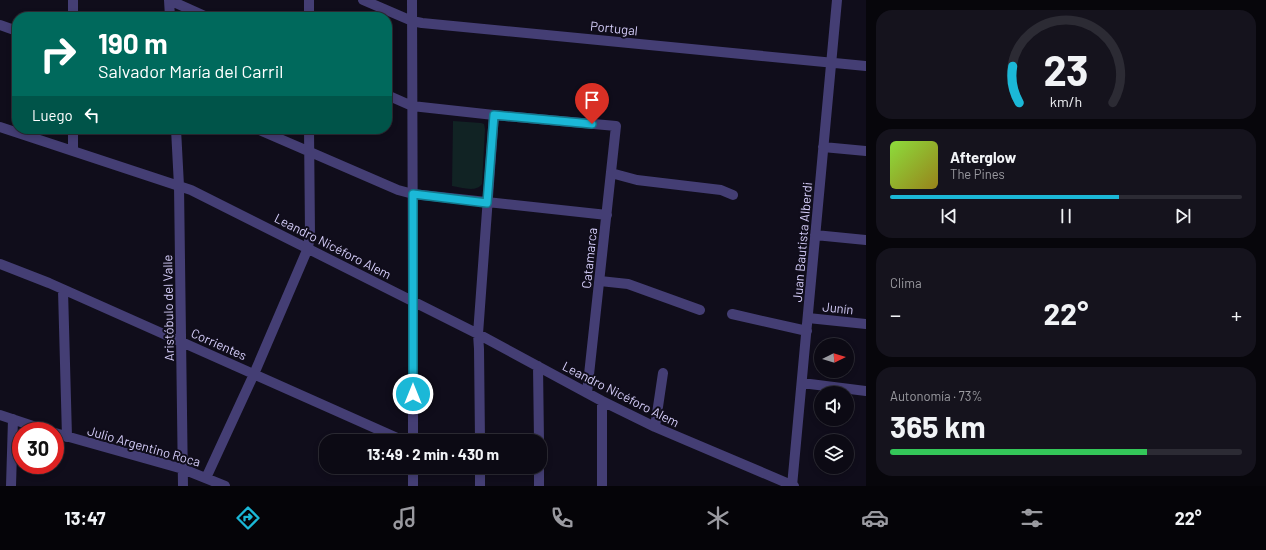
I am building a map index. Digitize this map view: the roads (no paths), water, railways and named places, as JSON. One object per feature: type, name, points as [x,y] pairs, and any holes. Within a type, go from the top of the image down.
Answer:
[{"type":"street","points":[[73,0],[73,12]]},
{"type":"street","points":[[170,12],[169,0],[196,12]]},
{"type":"street","points":[[309,0],[309,12]]},
{"type":"street","name":"Portugal","points":[[363,0],[391,12]]},
{"type":"street","points":[[412,0],[414,302],[413,434]]},
{"type":"street","name":"Juan Bautista Alberdi","points":[[792,486],[837,0]]},
{"type":"street","name":"Portugal","points":[[392,12],[412,21],[866,66]]},
{"type":"street","points":[[0,25],[12,29]]},
{"type":"street","points":[[392,97],[412,106],[494,115],[478,334],[480,349],[480,434]]},
{"type":"street","name":"Catamarca","points":[[494,115],[616,126],[588,393]]},
{"type":"street","name":"Leandro Nicéforo Alem","points":[[0,127],[12,131]]},
{"type":"street","name":"Leandro Nicéforo Alem","points":[[21,134],[191,190],[478,334],[602,401],[655,427],[792,486]]},
{"type":"street","points":[[73,134],[73,151]]},
{"type":"street","name":"Aristóbulo del Valle","points":[[176,134],[179,186],[183,486]]},
{"type":"street","points":[[269,134],[398,190],[413,194],[607,215]]},
{"type":"street","points":[[206,478],[254,374],[308,248],[310,234],[309,134]]},
{"type":"street","points":[[824,147],[866,151]]},
{"type":"street","points":[[611,173],[637,180],[721,190],[733,195]]},
{"type":"street","points":[[815,235],[866,240]]},
{"type":"street","name":"Corrientes","points":[[0,264],[63,290],[388,434]]},
{"type":"street","points":[[600,281],[628,284],[700,310]]},
{"type":"street","points":[[63,290],[67,437]]},
{"type":"street","points":[[732,314],[807,331]]},
{"type":"street","name":"Junín","points":[[808,318],[866,324]]},
{"type":"street","points":[[538,366],[539,434]]},
{"type":"street","points":[[655,427],[663,373]]},
{"type":"street","points":[[802,383],[866,391]]},
{"type":"street","points":[[602,401],[602,486]]},
{"type":"street","points":[[0,416],[19,422]]},
{"type":"street","points":[[11,486],[13,420]]},
{"type":"street","name":"Julio Argentino Roca","points":[[64,436],[183,469],[225,486]]},
{"type":"street","points":[[413,474],[413,486]]},
{"type":"street","points":[[480,474],[480,486]]},
{"type":"street","points":[[539,474],[539,486]]}]
